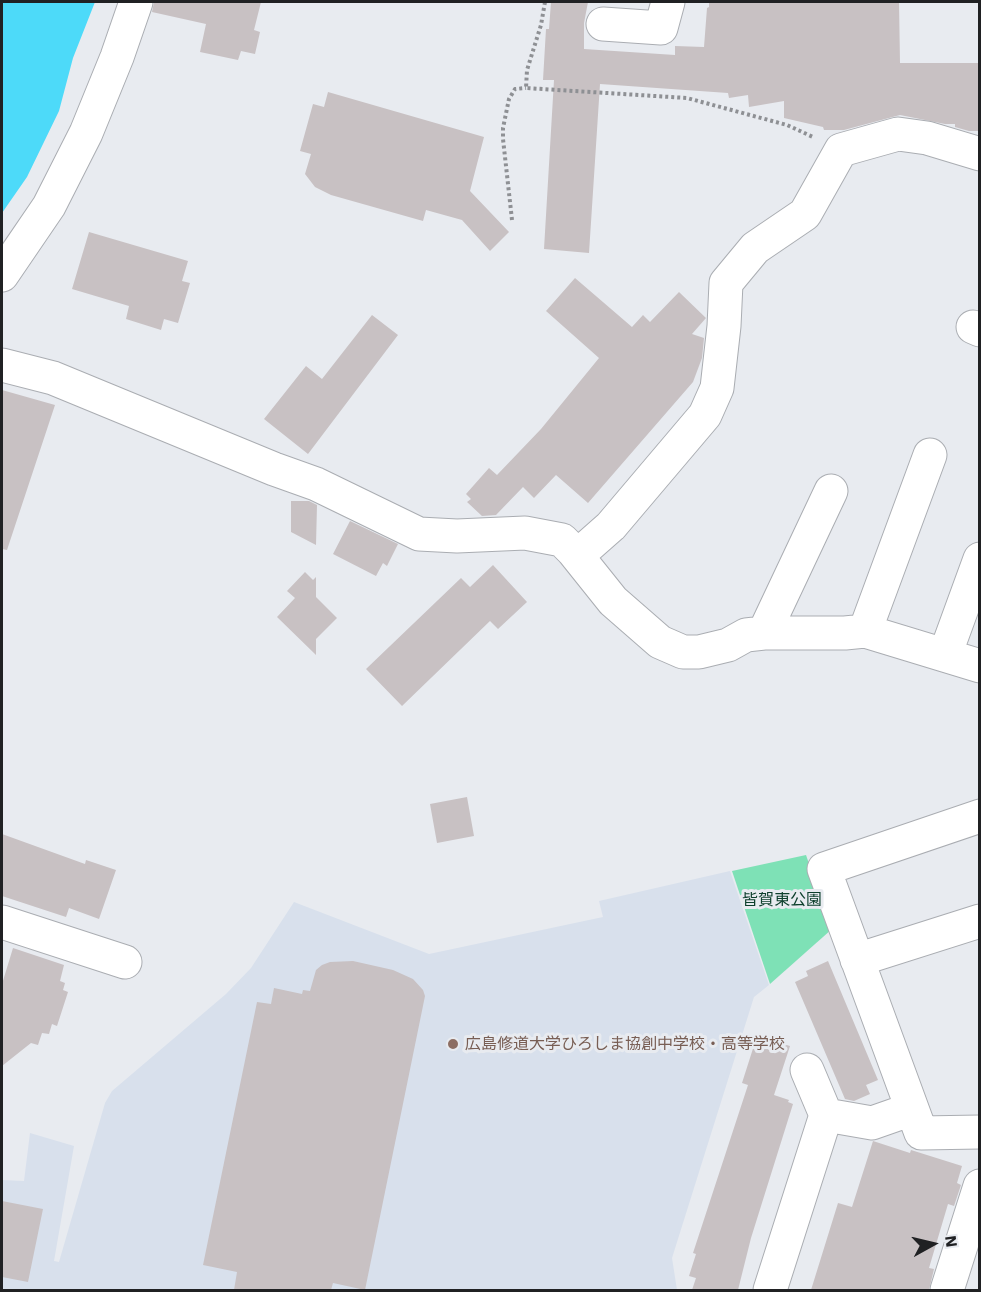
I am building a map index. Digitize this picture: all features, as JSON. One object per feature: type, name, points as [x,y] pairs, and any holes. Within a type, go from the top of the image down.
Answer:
[{"type":"street","points":[[2,274],[49,206],[86,133],[117,57],[136,2]]},
{"type":"street","points":[[603,24],[661,28],[668,2]]},
{"type":"street","points":[[577,555],[611,526],[705,415],[717,387],[726,283],[755,248],[805,214],[842,150],[898,134],[927,138],[980,154]]},
{"type":"street","points":[[2,365],[53,378],[316,484],[419,534],[457,536],[525,533],[562,540],[577,555],[613,601],[660,642],[683,652],[699,652],[728,645],[746,635],[835,634],[865,631],[980,666]]},
{"type":"street","points":[[865,631],[930,455]]},
{"type":"street","points":[[764,633],[831,491]]},
{"type":"street","points":[[945,655],[980,559]]},
{"type":"street","points":[[980,816],[824,869],[921,1133],[980,1132]]},
{"type":"street","points":[[857,960],[980,921]]},
{"type":"street","points":[[2,922],[125,962]]},
{"type":"street","points":[[770,1290],[826,1115],[807,1070]]},
{"type":"street","points":[[826,1115],[872,1123],[912,1109]]},
{"type":"street","points":[[947,1290],[980,1186]]},
{"type":"path","points":[[526,88],[527,70],[541,25],[544,2]]},
{"type":"path","points":[[512,220],[503,128],[509,99],[515,89],[687,98],[787,125],[842,150]]},
{"type":"shaded area","name":"広島修道大学ひろしま協創中学校・高等学校","points":[[730,871],[769,985],[754,997],[672,1258],[677,1290],[2,1290],[2,1180],[24,1181],[30,1133],[74,1146],[54,1261],[59,1262],[105,1103],[112,1091],[226,994],[251,968],[294,902],[429,954],[603,917],[599,901]]},
{"type":"green space","name":"皆賀東公園","points":[[806,855],[832,929],[770,984],[732,871]]},
{"type":"water","points":[[2,2],[95,2],[73,58],[59,111],[27,177],[2,213]]},
{"type":"building","points":[[154,2],[261,2],[254,30],[260,32],[255,54],[241,51],[238,60],[200,52],[206,24],[152,12]]},
{"type":"building","points":[[551,2],[588,2],[584,23],[584,49],[675,55],[675,46],[704,47],[709,2],[899,2],[900,63],[980,63],[980,131],[969,131],[955,127],[955,124],[900,115],[844,130],[824,130],[823,127],[784,118],[784,101],[749,107],[748,95],[729,98],[728,93],[600,84],[589,253],[544,249],[554,80],[543,80],[546,29],[549,29]]},
{"type":"building","points":[[328,92],[484,137],[470,191],[509,232],[490,251],[462,220],[426,210],[423,221],[331,195],[315,187],[305,174],[311,154],[300,151],[313,104],[324,107]]},
{"type":"building","points":[[89,232],[188,261],[182,281],[190,283],[178,323],[164,319],[161,330],[126,319],[129,306],[72,289]]},
{"type":"building","points":[[575,278],[632,327],[643,315],[650,322],[679,292],[706,318],[692,334],[704,338],[702,358],[693,382],[588,503],[556,475],[534,498],[523,487],[496,515],[482,516],[467,502],[471,499],[466,494],[489,468],[497,475],[541,429],[599,358],[546,311]]},
{"type":"building","points":[[372,315],[398,335],[308,454],[264,419],[306,366],[322,379]]},
{"type":"building","points":[[2,390],[55,405],[7,550],[2,549]]},
{"type":"building","points":[[291,501],[309,501],[317,505],[316,545],[291,532]]},
{"type":"building","points":[[350,521],[398,544],[387,566],[383,563],[376,576],[333,554]]},
{"type":"building","points":[[493,565],[527,602],[498,629],[490,621],[402,706],[366,669],[461,578],[470,587]]},
{"type":"building","points":[[305,572],[313,580],[316,577],[316,597],[337,618],[316,639],[316,655],[277,617],[295,598],[287,591]]},
{"type":"building","points":[[467,797],[474,836],[437,843],[430,804]]},
{"type":"building","points":[[2,834],[85,864],[86,860],[116,870],[99,919],[69,908],[66,917],[2,896]]},
{"type":"building","points":[[13,948],[64,965],[60,981],[65,983],[63,990],[68,992],[57,1026],[52,1024],[49,1034],[42,1033],[38,1045],[31,1043],[2,1066],[2,984]]},
{"type":"building","points":[[353,961],[393,970],[413,979],[423,990],[425,996],[365,1290],[333,1283],[331,1290],[234,1290],[237,1272],[203,1265],[257,1002],[271,1004],[274,988],[302,994],[303,990],[310,991],[316,970],[322,965],[330,962]]},
{"type":"building","points":[[828,961],[878,1080],[866,1085],[870,1094],[854,1101],[845,1099],[795,982],[808,976],[806,971]]},
{"type":"building","points":[[757,1036],[790,1046],[774,1095],[789,1100],[788,1102],[793,1104],[751,1238],[738,1290],[692,1290],[696,1278],[689,1276],[696,1254],[693,1253],[748,1085],[742,1083]]},
{"type":"building","points":[[873,1141],[962,1166],[957,1183],[961,1185],[954,1206],[948,1204],[929,1268],[934,1269],[929,1290],[811,1290],[838,1203],[852,1207]]},
{"type":"building","points":[[2,1201],[43,1209],[28,1282],[2,1277]]},
{"type":"place","name":"広島修道大学ひろしま協創中学校・高等学校","points":[[453,1044]]}]
